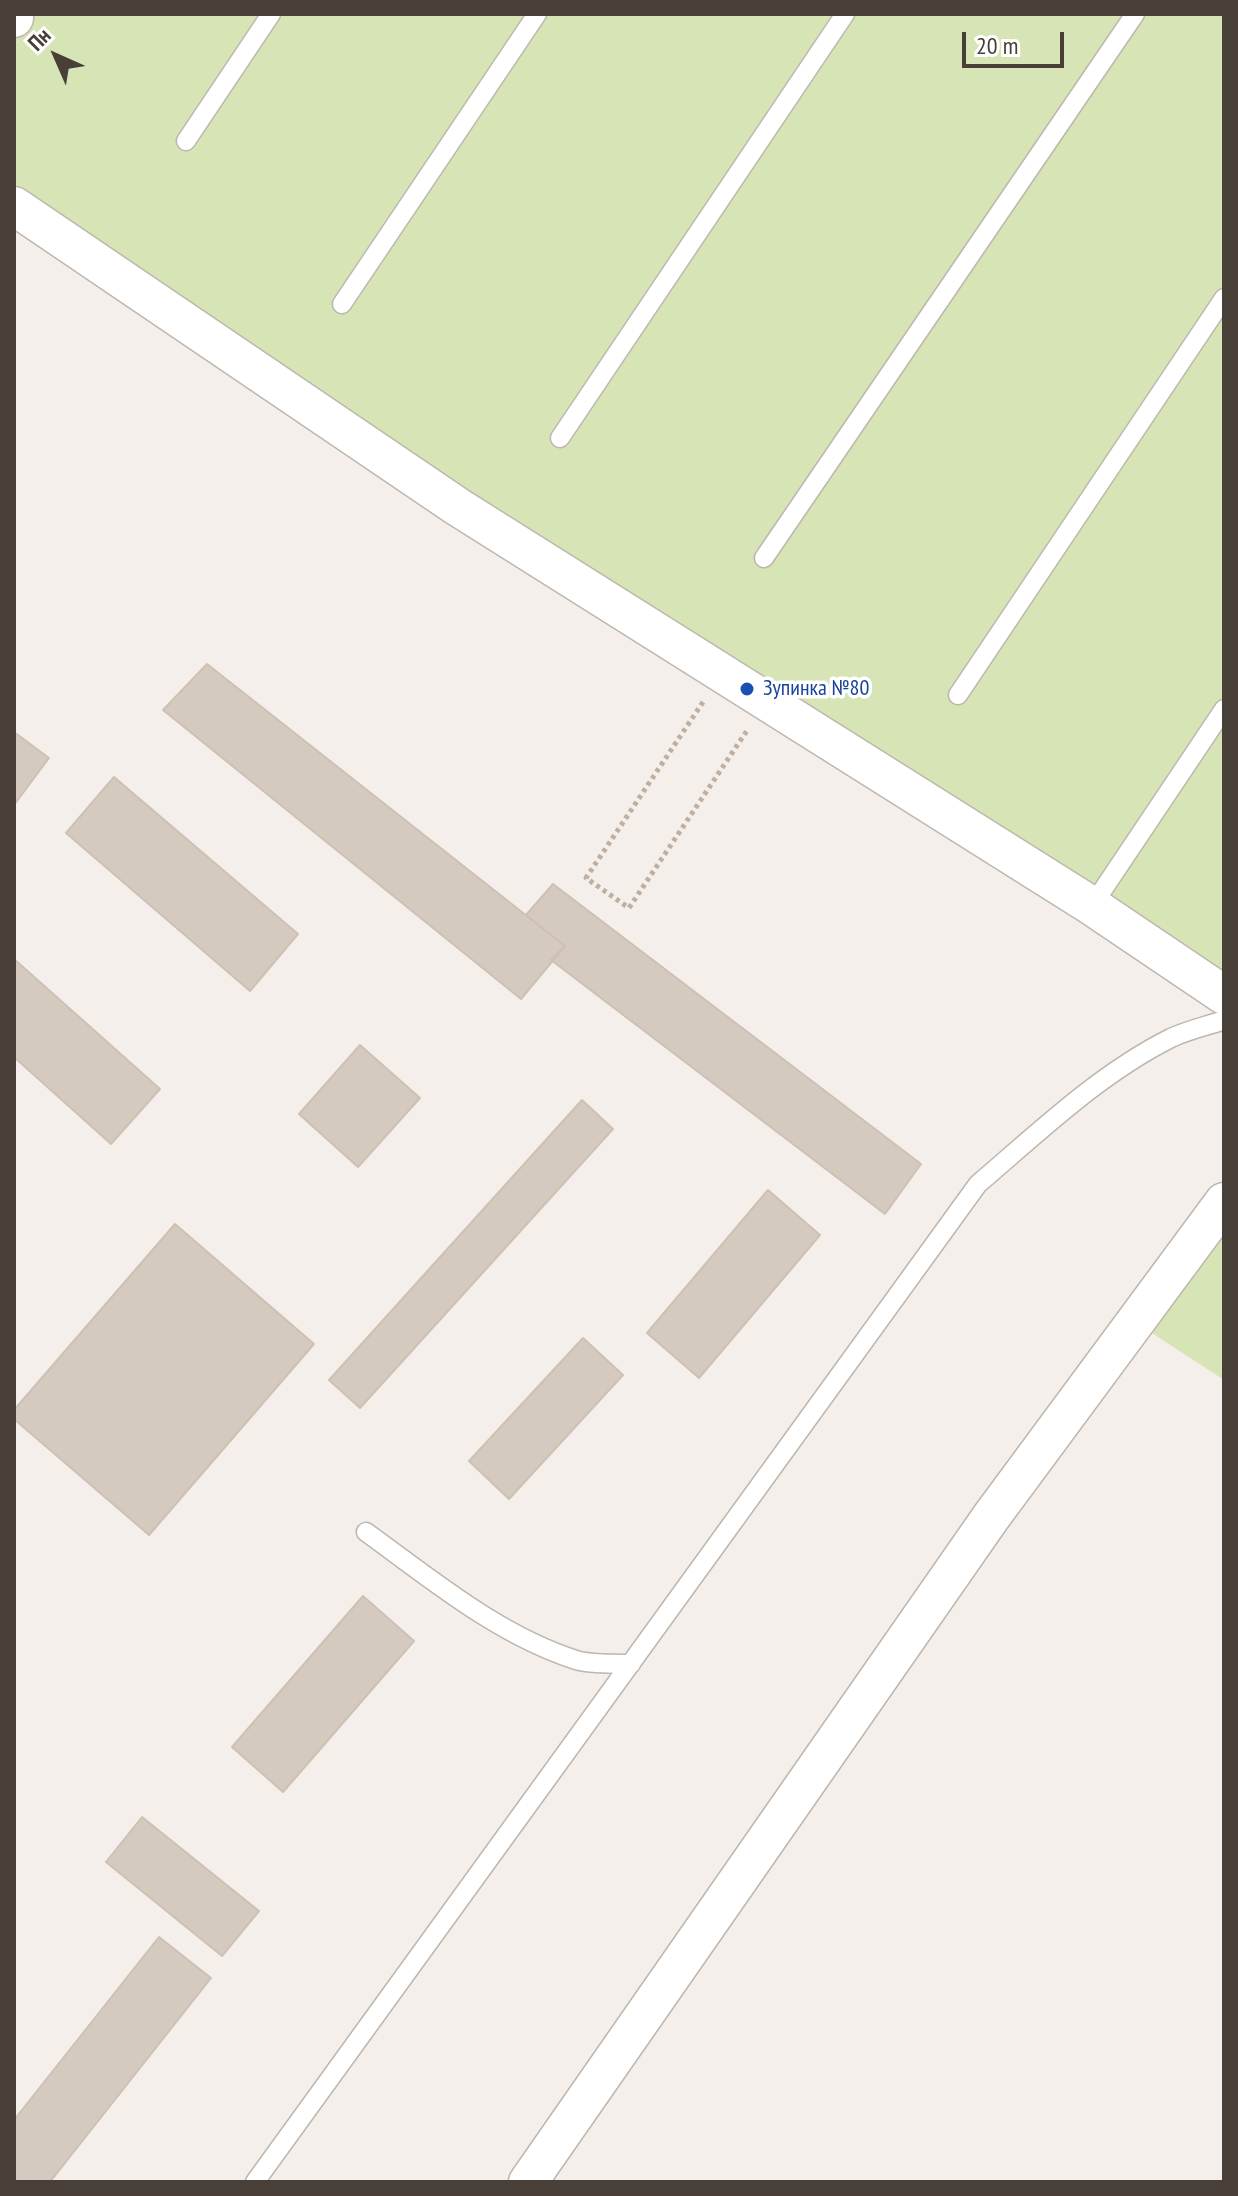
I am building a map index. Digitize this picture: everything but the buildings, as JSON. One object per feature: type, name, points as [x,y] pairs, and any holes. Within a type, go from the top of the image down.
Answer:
[{"type":"street","points":[[14,206],[458,507],[1092,906],[1224,995]]},
{"type":"street","points":[[528,2182],[991,1517],[1224,1202]]},
{"type":"lane","points":[[186,141],[271,14]]},
{"type":"lane","points":[[342,304],[537,14]]},
{"type":"lane","points":[[560,438],[845,14]]},
{"type":"lane","points":[[764,558],[1135,14]]},
{"type":"lane","points":[[958,695],[1224,298]]},
{"type":"lane","points":[[1092,906],[1224,709]]},
{"type":"lane","points":[[255,2182],[978,1184],[1112,1074],[1173,1038],[1224,1020]]},
{"type":"lane","points":[[366,1532],[470,1606],[526,1639],[578,1661],[631,1664]]},
{"type":"path","points":[[722,673],[586,878],[629,908],[767,701]]},
{"type":"green space","points":[[14,14],[1224,14],[1224,995],[14,206]]},
{"type":"green space","points":[[1224,1202],[1224,1380],[1135,1322]]},
{"type":"place","name":"Зупинка №80","points":[[747,689]]}]
